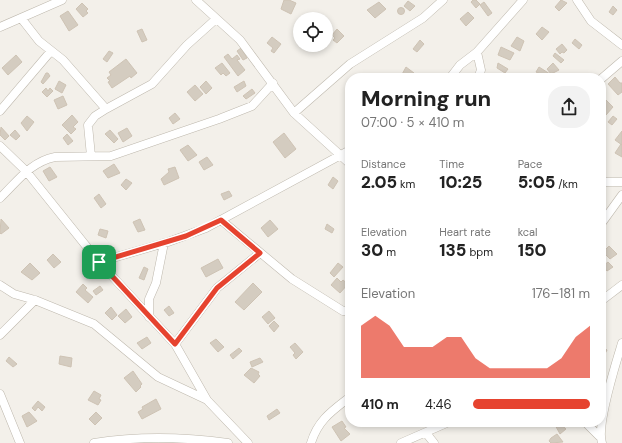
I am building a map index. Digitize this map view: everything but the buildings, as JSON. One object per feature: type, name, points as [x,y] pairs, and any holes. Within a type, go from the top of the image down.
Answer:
[{"type":"street","points":[[0,27],[62,0]]},
{"type":"street","points":[[196,0],[226,25],[240,40],[294,113],[345,160]]},
{"type":"street","points":[[294,113],[350,64],[423,18],[443,0]]},
{"type":"street","points":[[454,73],[458,67],[478,52],[523,0]]},
{"type":"street","points":[[577,0],[594,24],[622,45]]},
{"type":"street","points":[[20,18],[39,41],[63,60],[106,110]]},
{"type":"street","points":[[91,156],[88,125],[95,116],[152,84],[187,45],[216,18]]},
{"type":"street","points":[[0,111],[51,52]]},
{"type":"street","points":[[478,52],[481,70],[480,73]]},
{"type":"street","points":[[606,74],[622,61]]},
{"type":"street","points":[[0,198],[26,171],[40,162],[50,158],[111,156],[220,119],[252,106],[273,83]]},
{"type":"street","points":[[0,146],[26,171],[99,262],[175,344],[207,400],[248,443]]},
{"type":"street","points":[[99,262],[164,243],[221,220],[270,192],[345,153]]},
{"type":"street","points":[[606,182],[622,182]]},
{"type":"street","points":[[606,217],[622,195]]},
{"type":"street","points":[[221,220],[301,285],[345,311]]},
{"type":"street","points":[[149,317],[149,299],[156,283],[164,243]]},
{"type":"street","points":[[175,344],[217,288],[260,253]]},
{"type":"street","points":[[0,285],[14,294],[35,300],[94,324],[158,377],[207,400]]},
{"type":"street","points":[[606,297],[622,285]]},
{"type":"street","points":[[0,336],[35,300]]},
{"type":"street","points":[[606,406],[622,344]]},
{"type":"street","points":[[0,394],[20,443]]},
{"type":"street","points":[[311,443],[320,422],[345,401]]},
{"type":"street","points":[[401,443],[439,427]]},
{"type":"street","points":[[589,427],[600,440]]},
{"type":"street","points":[[600,440],[601,427]]},
{"type":"street","points":[[426,433],[434,443]]},
{"type":"street","points":[[94,443],[135,438],[187,439],[228,443]]},
{"type":"route","points":[[221,220],[260,253],[250,263],[212,293],[175,344],[99,262],[186,236],[221,220]]}]
